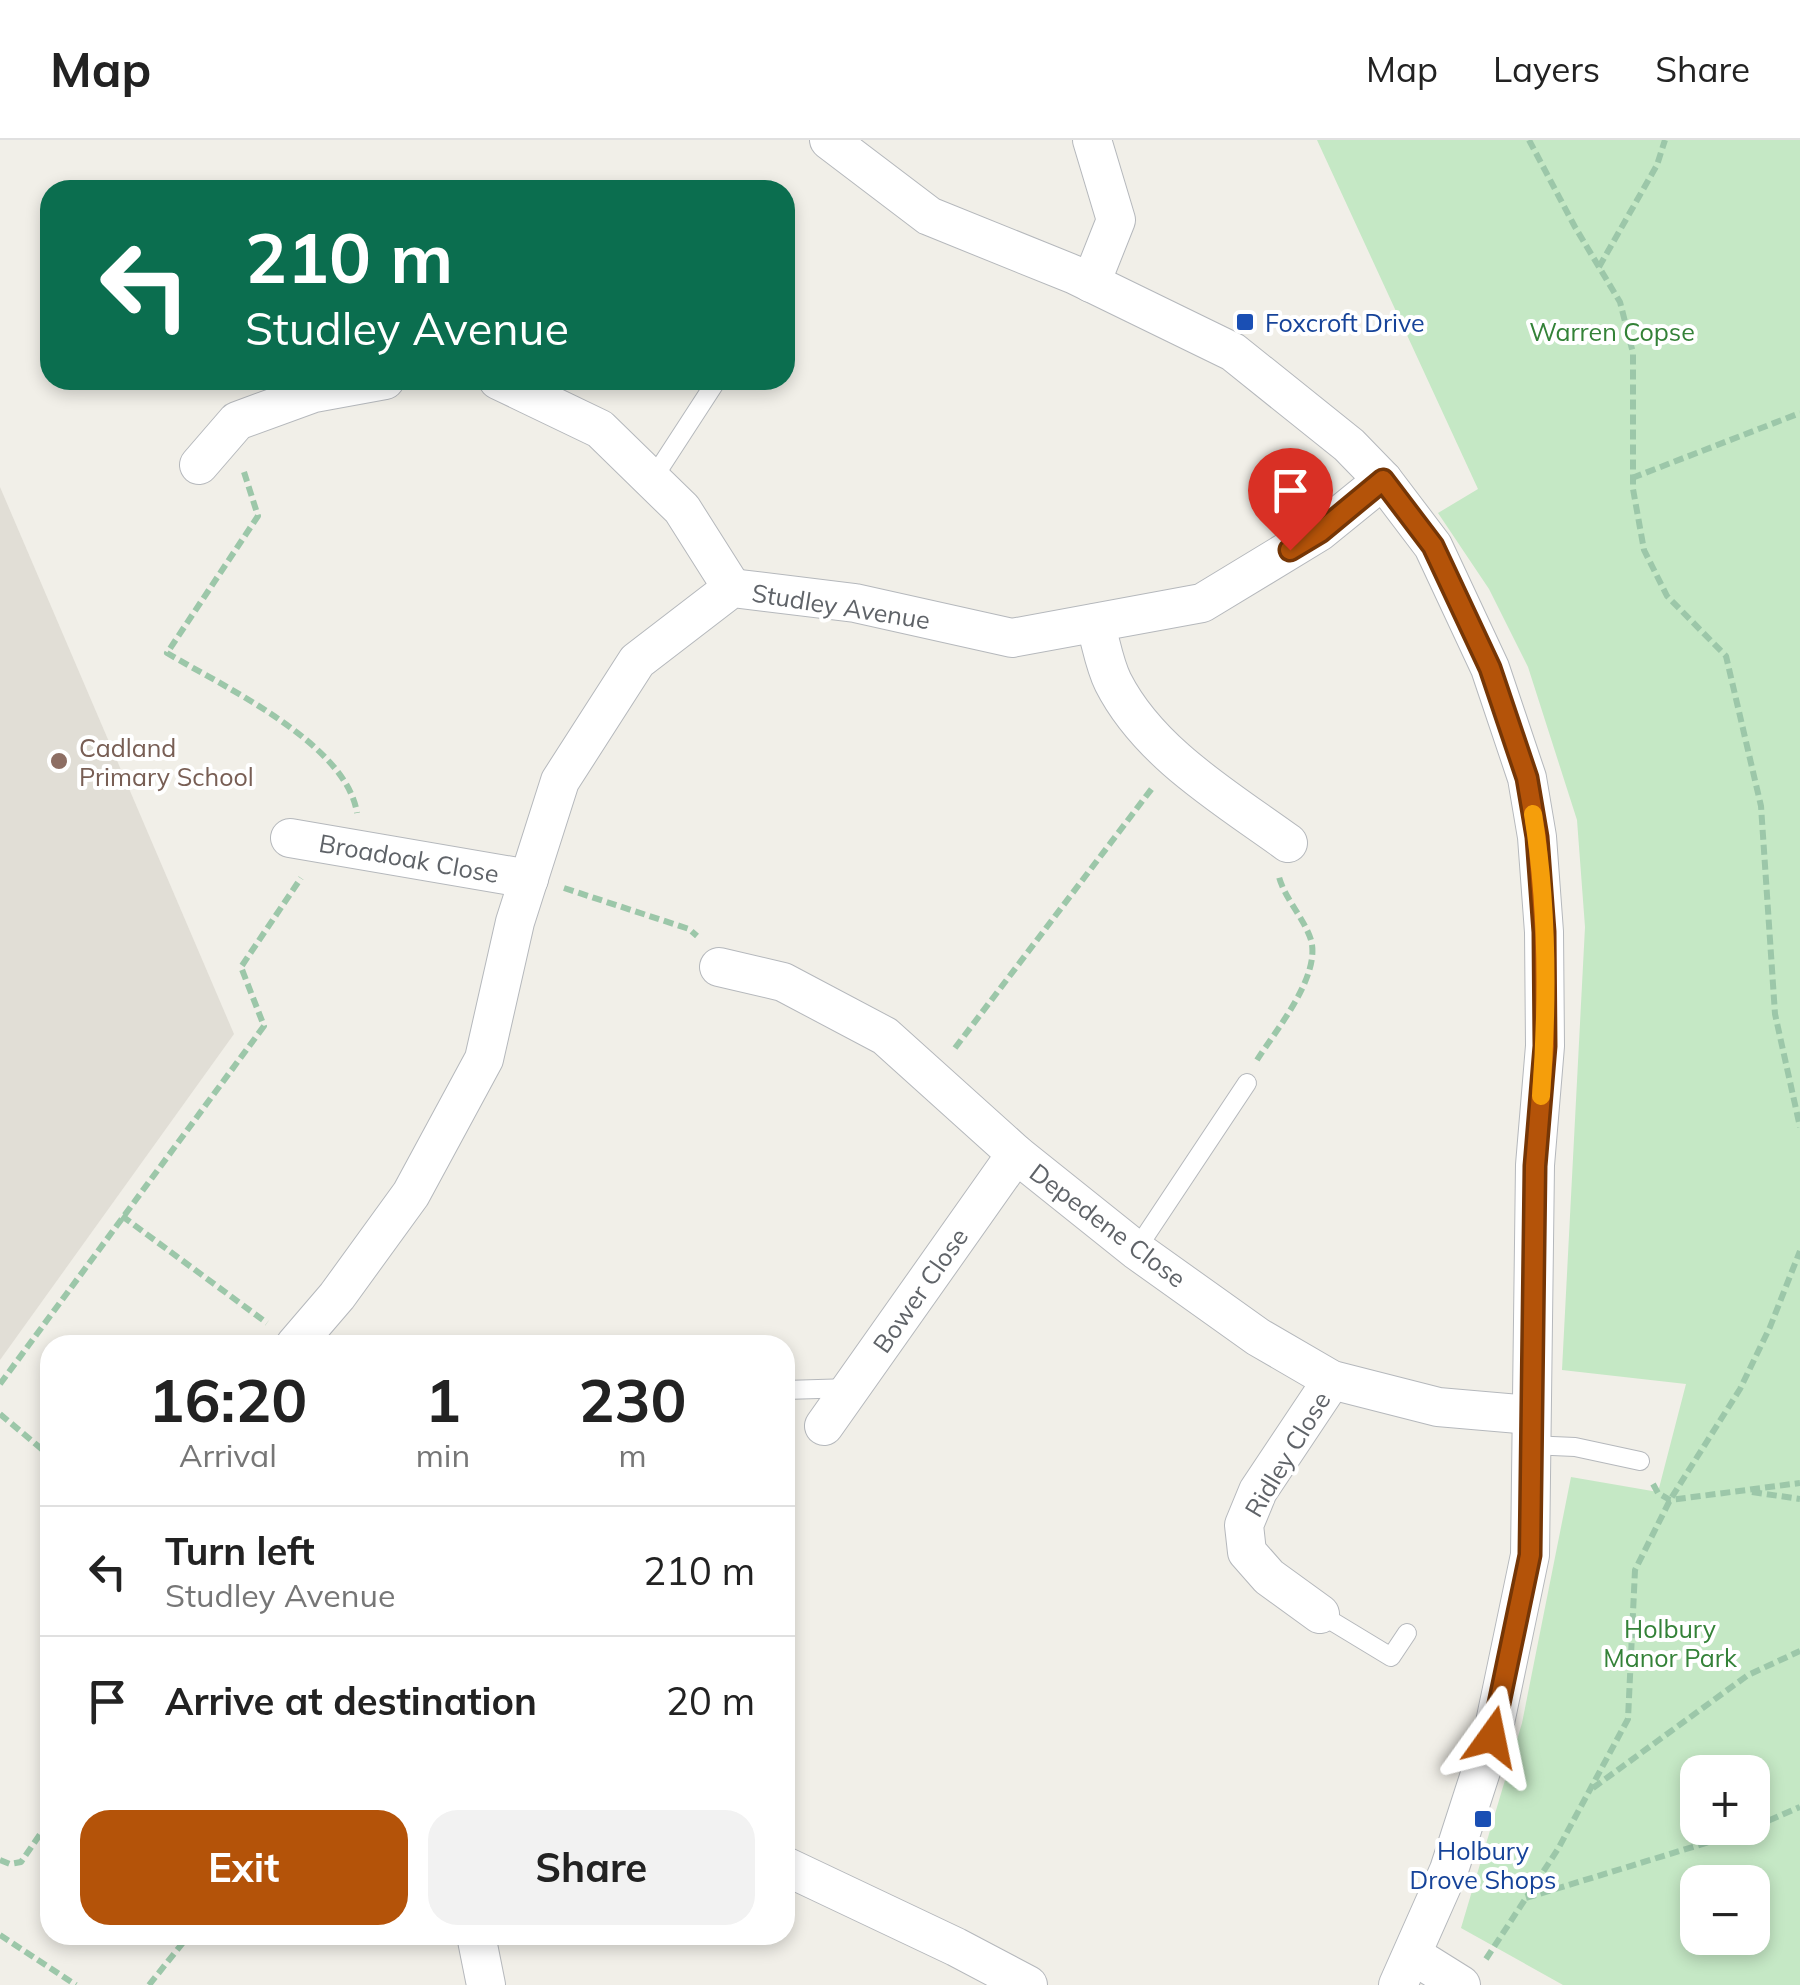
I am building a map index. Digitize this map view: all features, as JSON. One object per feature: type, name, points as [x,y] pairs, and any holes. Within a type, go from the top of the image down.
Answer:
[{"type":"street","points":[[829,140],[929,216],[1092,283],[1233,352],[1349,445],[1383,480],[1433,546],[1490,668],[1527,778],[1537,837],[1544,932],[1545,1046],[1535,1166],[1530,1555],[1492,1737],[1449,1870],[1406,1970],[1470,1977]]},
{"type":"street","points":[[1092,140],[1116,220],[1092,283]]},
{"type":"street","points":[[199,464],[237,421],[330,390]]},
{"type":"street","points":[[518,390],[600,430],[682,509],[732,588]]},
{"type":"street","name":"Studley Avenue","points":[[304,1335],[411,1194],[484,1058],[515,922],[560,781],[637,660],[732,588],[855,603],[1012,638],[1202,603],[1320,532],[1383,480]]},
{"type":"street","points":[[1095,623],[1112,681],[1143,724],[1175,758],[1288,843]]},
{"type":"street","name":"Broadoak Close","points":[[324,844],[529,879]]},
{"type":"street","name":"Depedene Close","points":[[718,967],[783,982],[885,1036],[1016,1154],[1136,1250],[1258,1336],[1332,1380],[1530,1430]]},
{"type":"street","name":"Bower Close","points":[[824,1426],[1016,1154]]},
{"type":"street","name":"Ridley Close","points":[[1320,1614],[1270,1577],[1247,1552],[1244,1525],[1258,1491],[1332,1380]]},
{"type":"street","points":[[795,1871],[956,1946],[1028,1985]]},
{"type":"street","points":[[478,1945],[486,1985]]},
{"type":"lane","points":[[652,480],[710,390]]},
{"type":"lane","points":[[1136,1250],[1247,1083]]},
{"type":"lane","points":[[795,1390],[852,1388]]},
{"type":"lane","points":[[1530,1430],[1575,1447],[1640,1461]]},
{"type":"lane","points":[[1320,1614],[1391,1656],[1407,1633]]},
{"type":"path","points":[[1529,140],[1620,302],[1633,353],[1632,478],[1644,550],[1667,596],[1726,656],[1761,806],[1775,1014],[1800,1127]]},
{"type":"path","points":[[1598,267],[1657,165],[1665,140]]},
{"type":"path","points":[[1632,478],[1800,414]]},
{"type":"path","points":[[0,1384],[264,1026],[241,967],[355,801],[346,782],[308,739],[167,652],[258,516],[238,451],[237,421]]},
{"type":"path","points":[[932,1078],[1175,758]]},
{"type":"path","points":[[1247,1083],[1308,978],[1314,958],[1310,938],[1279,882],[1277,862],[1288,843]]},
{"type":"path","points":[[529,879],[688,929],[711,949],[718,967]]},
{"type":"path","points":[[122,1216],[284,1335]]},
{"type":"path","points":[[1470,1977],[1558,1849],[1628,1719],[1635,1570],[1670,1500],[1740,1388],[1770,1327],[1800,1251]]},
{"type":"path","points":[[0,1414],[40,1448]]},
{"type":"path","points":[[1658,1493],[1670,1500],[1800,1482]]},
{"type":"path","points":[[1740,1490],[1800,1499]]},
{"type":"path","points":[[1590,1790],[1748,1675],[1800,1651]]},
{"type":"path","points":[[1526,1898],[1745,1831],[1800,1806]]},
{"type":"path","points":[[0,1860],[10,1864],[21,1862],[40,1834]]},
{"type":"path","points":[[0,1934],[76,1985]]},
{"type":"path","points":[[149,1985],[180,1945]]},
{"type":"shaded area","name":"Cadland Primary School","points":[[0,487],[234,1034],[0,1360]]},
{"type":"green space","name":"Warren Copse","points":[[1317,140],[1800,140],[1800,1985],[1563,1985],[1461,1928],[1522,1723],[1571,1477],[1658,1492],[1686,1384],[1562,1370],[1585,927],[1577,820],[1528,667],[1489,589],[1438,513],[1478,489]]},
{"type":"slow traffic","points":[[1533,814],[1544,932],[1545,1046],[1541,1096]]},
{"type":"place","name":"Foxcroft Drive","points":[[1245,322]]},
{"type":"place","name":"Cadland Primary School","points":[[59,761]]},
{"type":"place","name":"Holbury Drove Shops","points":[[1483,1819]]},
{"type":"route","points":[[1290,550],[1320,532],[1383,480],[1433,546],[1490,668],[1527,778],[1532,807],[1544,932],[1545,1046],[1535,1166],[1530,1555],[1492,1737]]},
{"type":"park label","name":"Holbury Manor Park","points":[[1670,1642]]}]
